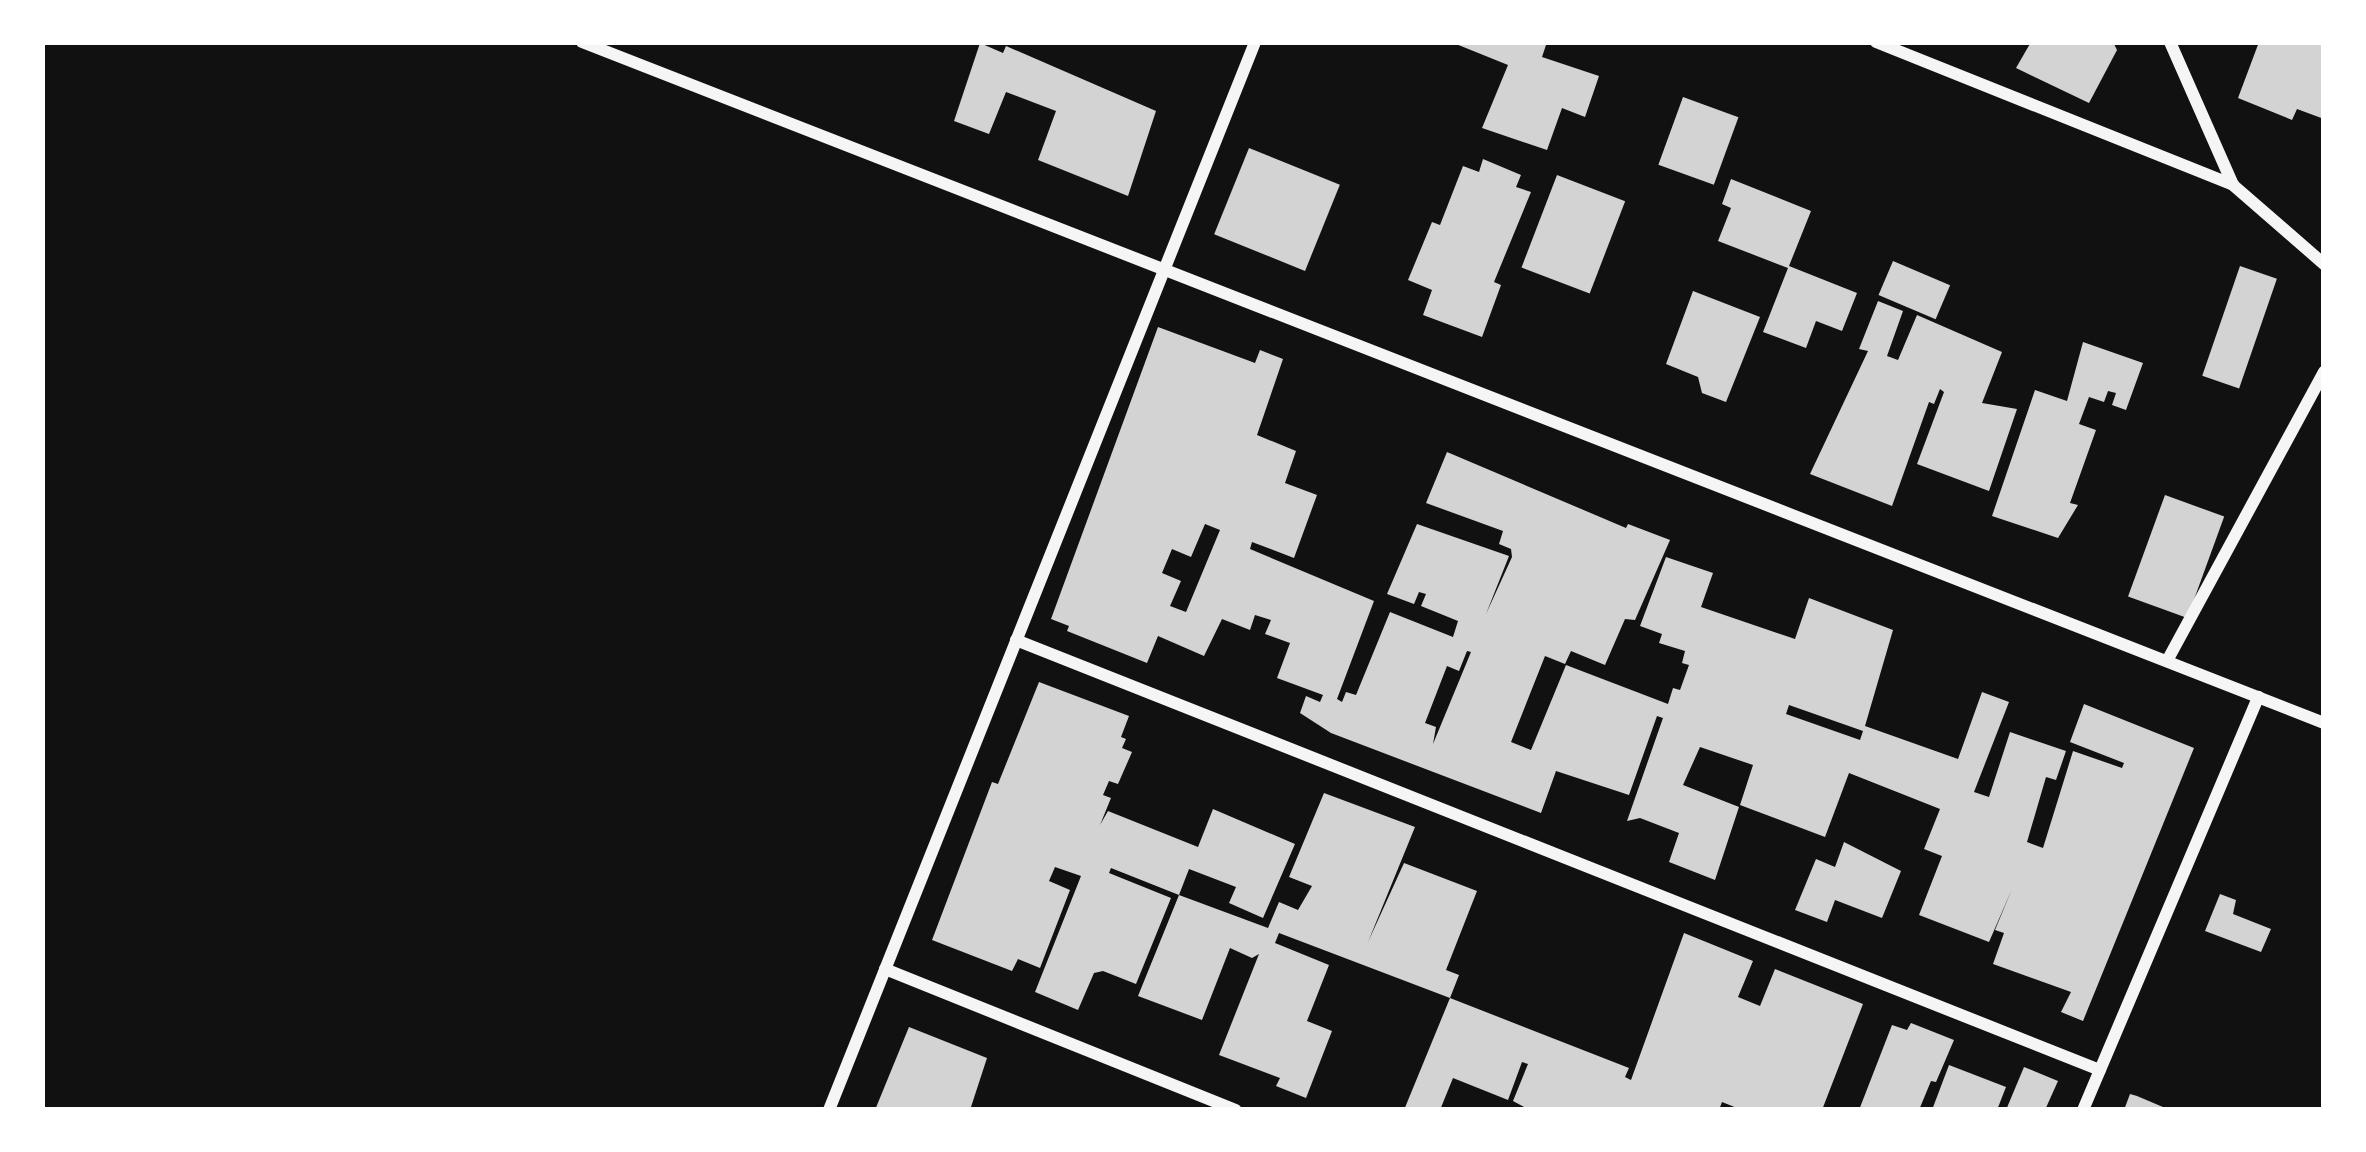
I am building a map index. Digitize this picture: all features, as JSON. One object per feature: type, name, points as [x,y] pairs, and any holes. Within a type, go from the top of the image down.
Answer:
[{"type":"street","points":[[582,42],[2324,723]]},
{"type":"street","points":[[830,1110],[1255,42]]},
{"type":"street","points":[[1876,42],[2233,184],[2324,264]]},
{"type":"street","points":[[2170,42],[2233,184]]},
{"type":"street","points":[[2167,662],[2324,372]]},
{"type":"street","points":[[1016,640],[2100,1070]]},
{"type":"street","points":[[2083,1110],[2258,698]]},
{"type":"street","points":[[885,969],[1236,1110]]},
{"type":"building","points":[[1451,42],[1547,42],[1542,57],[1599,76],[1585,117],[1562,108],[1547,150],[1482,128],[1508,65]]},
{"type":"building","points":[[2031,42],[2113,42],[2117,50],[2089,103],[2016,68]]},
{"type":"building","points":[[2259,42],[2324,42],[2324,119],[2297,109],[2292,120],[2238,98]]},
{"type":"building","points":[[980,43],[1003,53],[1006,46],[1156,111],[1128,196],[1038,160],[1056,111],[1006,92],[989,134],[954,121]]},
{"type":"building","points":[[1683,97],[1738,117],[1714,185],[1658,165]]},
{"type":"building","points":[[1249,148],[1340,185],[1305,271],[1214,234]]},
{"type":"building","points":[[1483,159],[1521,175],[1516,187],[1531,192],[1494,282],[1501,285],[1482,337],[1423,315],[1432,290],[1408,280],[1432,222],[1440,225],[1463,166],[1479,172]]},
{"type":"building","points":[[1557,175],[1625,201],[1590,294],[1522,267]]},
{"type":"building","points":[[1731,179],[1811,211],[1789,266],[1857,293],[1842,331],[1816,321],[1806,348],[1763,332],[1788,268],[1718,241],[1731,208],[1722,204]]},
{"type":"building","points":[[1893,261],[1950,285],[1936,319],[1879,295]]},
{"type":"building","points":[[2240,266],[2277,279],[2239,388],[2202,376]]},
{"type":"building","points":[[1693,291],[1760,317],[1726,402],[1702,393],[1698,377],[1666,364]]},
{"type":"building","points":[[1878,301],[1903,311],[1887,356],[1898,360],[1917,315],[2002,352],[1982,403],[2017,409],[1989,491],[1917,464],[1944,392],[1940,389],[1934,404],[1929,402],[1892,506],[1810,474],[1868,351],[1859,349]]},
{"type":"building","points":[[1158,327],[1255,363],[1260,350],[1283,359],[1257,435],[1296,451],[1285,483],[1317,495],[1294,558],[1252,542],[1250,549],[1374,601],[1337,699],[1342,702],[1346,692],[1356,695],[1390,612],[1453,637],[1458,621],[1421,606],[1426,594],[1419,592],[1414,604],[1387,594],[1417,524],[1509,556],[1486,614],[1512,557],[1511,549],[1499,544],[1503,531],[1426,503],[1447,452],[1626,528],[1628,524],[1670,540],[1635,620],[1625,619],[1605,665],[1571,651],[1565,664],[1545,656],[1511,742],[1531,750],[1566,665],[1668,704],[1673,688],[1680,690],[1689,665],[1682,663],[1685,651],[1659,643],[1662,634],[1640,626],[1666,557],[1713,573],[1701,607],[1795,639],[1809,598],[1893,630],[1865,726],[1958,759],[1982,692],[2009,702],[1974,792],[1989,797],[2010,732],[2066,751],[2056,780],[2046,777],[2027,842],[2043,848],[2073,751],[2122,768],[2124,763],[2070,742],[2084,704],[2194,748],[2083,1021],[2061,1012],[2071,992],[1993,964],[2004,933],[1995,930],[2012,889],[1989,942],[1919,915],[1942,856],[1924,849],[1940,809],[1849,773],[1825,837],[1740,805],[1753,765],[1700,747],[1683,785],[1739,807],[1715,880],[1669,862],[1679,833],[1640,818],[1627,821],[1663,718],[1657,716],[1629,795],[1556,771],[1541,813],[1331,733],[1300,713],[1306,696],[1320,702],[1323,695],[1277,678],[1290,643],[1265,634],[1271,620],[1255,615],[1250,630],[1222,619],[1204,656],[1158,636],[1147,663],[1067,631],[1069,626],[1051,619]],"holes":[[[1205,524],[1220,530],[1186,612],[1170,606],[1181,581],[1162,573],[1172,549],[1191,557]],[[1467,651],[1471,652],[1433,744],[1436,727],[1425,723],[1447,666],[1459,671]],[[1789,705],[1863,731],[1860,740],[1786,714]]]},
{"type":"building","points":[[2083,342],[2143,363],[2126,410],[2112,405],[2116,393],[2108,391],[2104,402],[2089,397],[2079,424],[2096,430],[2070,503],[2078,505],[2058,538],[1992,516],[2035,390],[2067,401]]},
{"type":"building","points":[[2165,495],[2224,517],[2187,618],[2128,596]]},
{"type":"building","points":[[1039,682],[1129,716],[1121,737],[1126,739],[1122,748],[1132,752],[1118,784],[1109,781],[1103,795],[1111,798],[1100,825],[1108,811],[1198,847],[1213,809],[1295,844],[1263,918],[1229,903],[1236,887],[1189,869],[1179,895],[1111,868],[1109,873],[1171,898],[1136,984],[1103,971],[1094,973],[1078,1010],[1035,992],[1081,876],[1055,867],[1049,881],[1070,890],[1040,968],[1018,959],[1012,971],[932,940],[992,782],[998,784]]},
{"type":"building","points":[[1324,793],[1415,827],[1368,942],[1404,863],[1477,891],[1446,970],[1459,975],[1450,998],[1279,933],[1275,943],[1329,965],[1307,1021],[1332,1031],[1306,1098],[1276,1086],[1280,1078],[1219,1055],[1259,954],[1252,958],[1230,948],[1202,1020],[1138,996],[1179,895],[1268,928],[1279,902],[1298,910],[1312,886],[1289,877]]},
{"type":"building","points":[[1844,842],[1901,871],[1882,918],[1835,900],[1827,922],[1795,910],[1816,859],[1835,867]]},
{"type":"building","points":[[2220,894],[2236,900],[2233,914],[2271,929],[2261,952],[2205,931]]},
{"type":"building","points":[[1684,933],[1753,961],[1738,997],[1760,1006],[1775,969],[1863,1004],[1822,1110],[1742,1110],[1722,1102],[1719,1110],[1530,1110],[1513,1101],[1528,1064],[1522,1062],[1508,1100],[1453,1078],[1440,1110],[1404,1110],[1450,998],[1629,1068],[1625,1077],[1631,1080]]},
{"type":"building","points":[[1911,1023],[1954,1040],[1936,1082],[1931,1081],[1919,1110],[1859,1110],[1892,1025],[1907,1030]]},
{"type":"building","points":[[909,1027],[987,1058],[970,1110],[875,1110]]},
{"type":"building","points":[[1949,1065],[2006,1087],[1997,1110],[1932,1110]]},
{"type":"building","points":[[2024,1067],[2058,1081],[2045,1110],[2006,1110]]},
{"type":"building","points":[[2130,1094],[2137,1096],[2170,1110],[2124,1110]]}]
